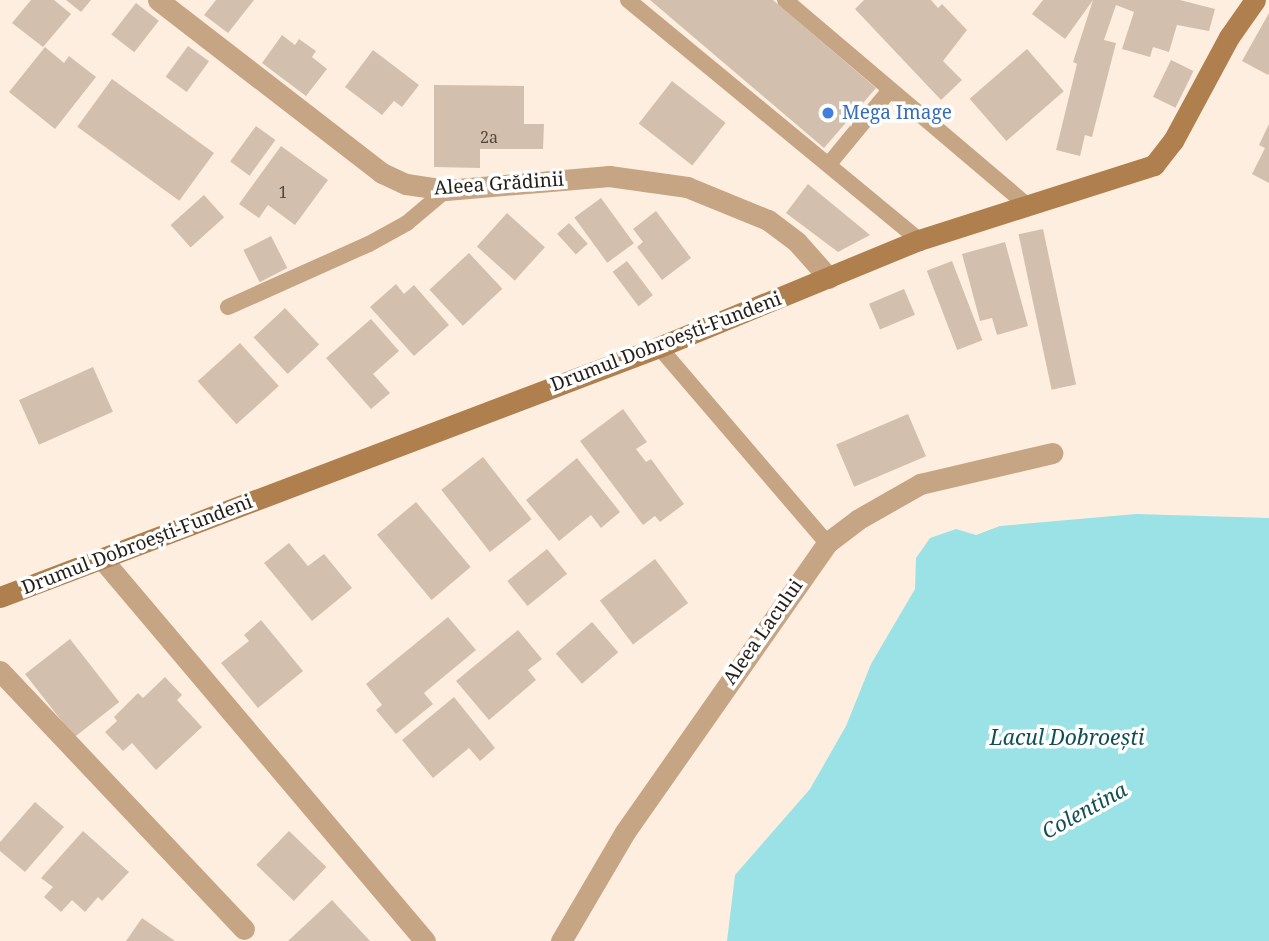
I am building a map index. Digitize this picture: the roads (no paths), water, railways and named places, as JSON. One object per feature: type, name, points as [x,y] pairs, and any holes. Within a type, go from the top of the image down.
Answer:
[{"type":"street","name":"Aleea Grădinii","points":[[158,0],[383,173],[406,184],[446,190],[608,176],[687,187],[768,220],[797,242],[829,278]]},
{"type":"street","name":"Drumul Dobroești-Fundeni","points":[[0,597],[659,347],[919,240],[1154,165],[1173,141],[1216,58],[1255,0]]},
{"type":"street","points":[[827,543],[920,484],[983,466],[1052,453]]},
{"type":"street","name":"Aleea Lacului","points":[[561,941],[625,832],[827,543]]},
{"type":"street","points":[[102,559],[425,941]]},
{"type":"street","points":[[0,671],[244,929]]},
{"type":"lane","points":[[628,0],[919,240]]},
{"type":"lane","points":[[785,0],[1027,205]]},
{"type":"lane","points":[[829,164],[890,90]]},
{"type":"lane","points":[[228,307],[388,233],[446,190]]},
{"type":"lane","points":[[659,347],[827,543]]},
{"type":"water","name":"Lacul Dobroești","points":[[1136,514],[1269,518],[1269,941],[727,941],[735,875],[810,789],[846,726],[871,664],[915,589],[916,558],[930,538],[956,529],[976,535],[1000,526]]},
{"type":"place","name":"Mega Image","points":[[828,113]]},
{"type":"water label","name":"Colentina","points":[[1084,810]]}]
